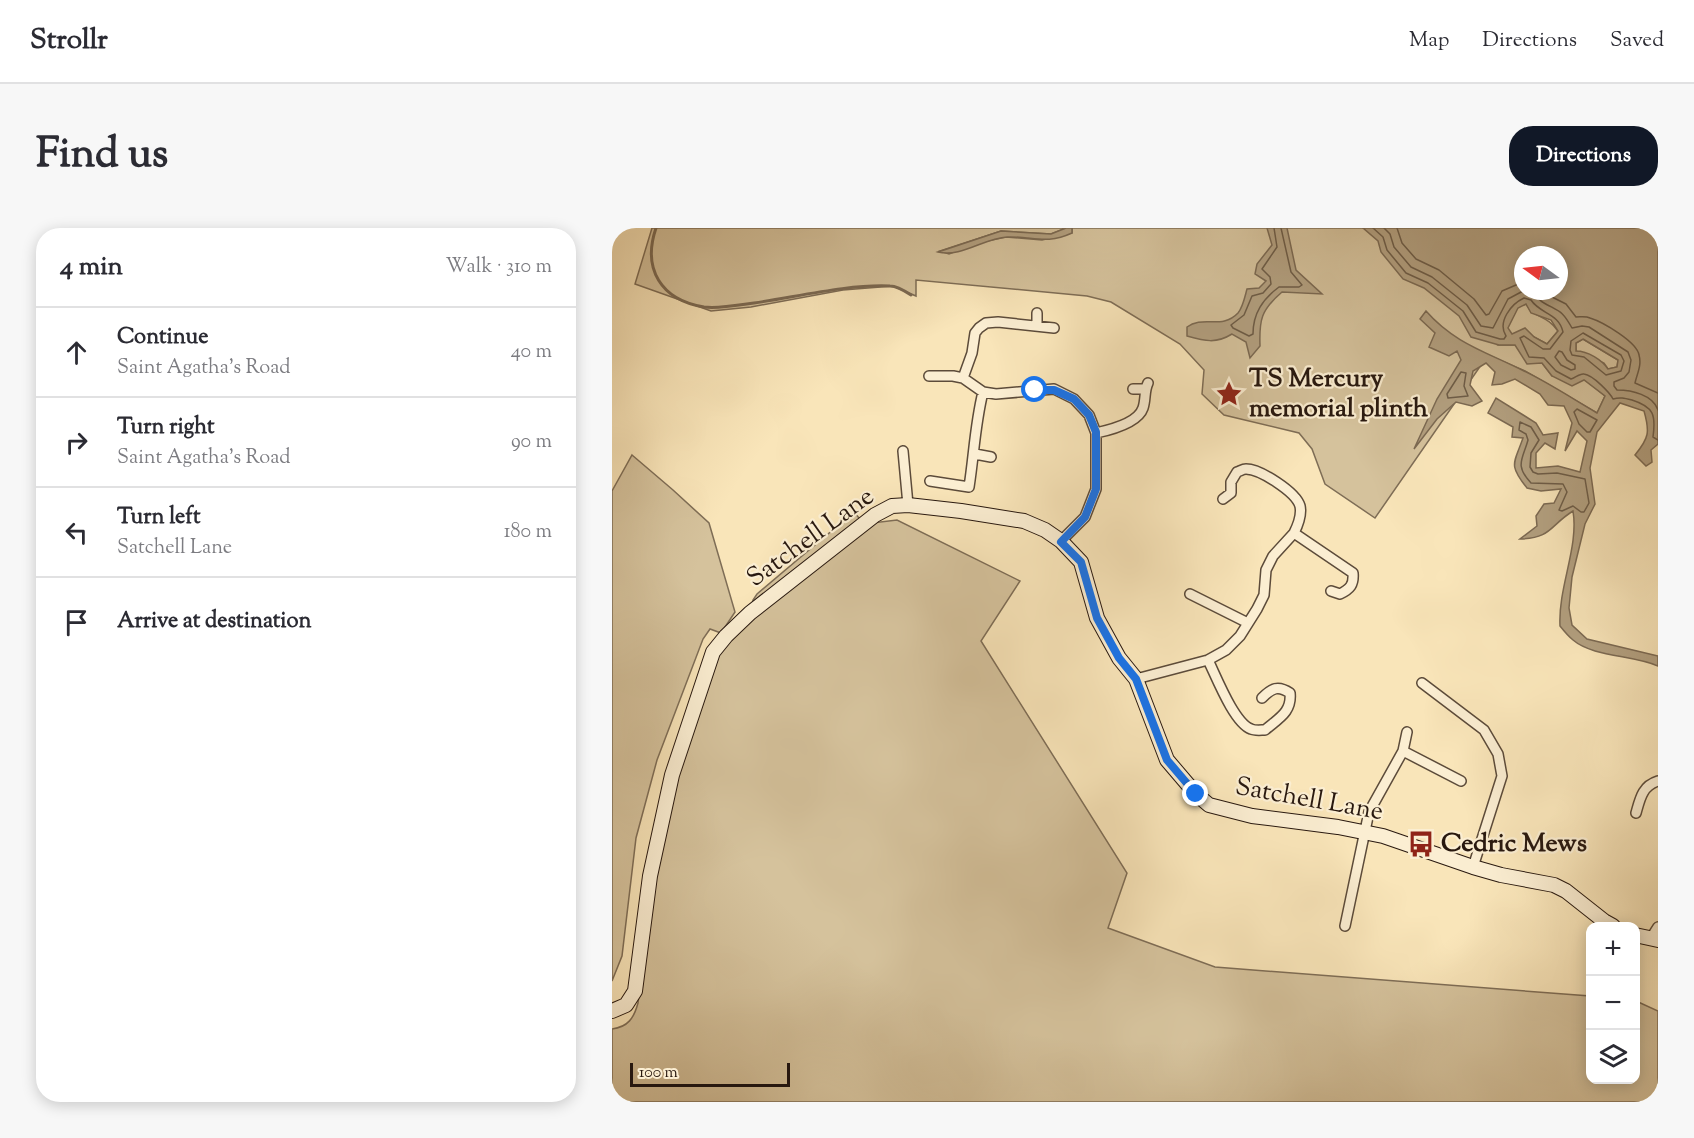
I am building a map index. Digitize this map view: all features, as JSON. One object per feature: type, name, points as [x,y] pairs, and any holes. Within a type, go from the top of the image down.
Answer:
[{"type":"street","points":[[1037,313],[1037,326]]},
{"type":"street","points":[[963,378],[972,353],[975,333],[982,326],[998,322],[1054,328]]},
{"type":"street","points":[[929,376],[963,378],[983,392],[996,394],[1054,390],[1074,399],[1089,415],[1096,432],[1096,489],[1085,517],[1061,542]]},
{"type":"street","points":[[1096,432],[1108,430],[1137,416],[1143,408],[1147,386],[1133,389]]},
{"type":"street","points":[[930,481],[969,487],[975,454],[976,422],[983,392]]},
{"type":"street","points":[[903,451],[908,505]]},
{"type":"street","points":[[975,454],[992,457]]},
{"type":"street","points":[[1136,679],[1208,660],[1226,650],[1240,636],[1264,595],[1266,570],[1273,556],[1294,533],[1299,521],[1300,506],[1292,493],[1280,484],[1252,471],[1244,470],[1232,477],[1232,496]]},
{"type":"street","name":"Satchell Lane","points":[[612,1011],[626,1005],[635,991],[650,876],[672,775],[714,652],[726,636],[750,613],[875,515],[892,506],[908,505],[1019,519],[1045,530],[1061,542],[1081,562],[1097,618],[1119,658],[1136,679],[1167,760],[1196,794],[1209,805],[1252,816],[1383,836],[1473,867],[1554,885],[1566,891],[1606,922]]},
{"type":"street","points":[[1294,533],[1353,573],[1354,582],[1349,589],[1335,592],[1336,606]]},
{"type":"street","points":[[1190,594],[1248,623]]},
{"type":"street","points":[[1208,660],[1232,707],[1244,726],[1252,730],[1265,730],[1287,711],[1291,703],[1290,693],[1282,687],[1272,689],[1262,698]]},
{"type":"street","points":[[1422,683],[1484,730],[1498,754],[1502,776],[1473,867]]},
{"type":"street","points":[[1345,926],[1369,812],[1403,751],[1407,732]]},
{"type":"street","points":[[1403,751],[1461,781]]},
{"type":"street","points":[[1636,813],[1642,792],[1658,782]]},
{"type":"shaded area","points":[[652,228],[1066,228],[1051,234],[1001,231],[940,251],[949,254],[978,243],[1006,237],[1042,240],[1072,233],[1072,228],[1576,228],[1541,246],[1514,246],[1514,300],[1524,300],[1524,305],[1526,304],[1558,331],[1547,344],[1525,329],[1499,345],[1515,345],[1542,363],[1552,376],[1584,379],[1605,396],[1597,413],[1525,371],[1488,355],[1375,518],[1325,484],[1312,449],[1299,433],[1224,415],[1202,394],[1204,370],[1180,344],[1111,302],[1087,296],[916,280],[916,296],[893,286],[843,290],[751,307],[711,311],[635,284]]},
{"type":"shaded area","points":[[1583,339],[1618,360],[1617,367],[1608,369],[1604,363],[1576,351],[1576,343]]},
{"type":"shaded area","points":[[632,455],[709,523],[735,612],[721,633],[710,629],[703,639],[657,760],[636,838],[622,956],[612,981],[612,491]]},
{"type":"shaded area","points":[[854,512],[864,524],[897,520],[1020,581],[981,641],[1127,873],[1108,928],[1215,967],[1586,996],[1586,1084],[1640,1084],[1640,1003],[1658,1011],[1658,1102],[612,1102],[612,1029],[630,1021],[638,1003],[653,879],[677,773],[720,652],[750,613],[757,594]]},
{"type":"water","points":[[1072,228],[1072,233],[1055,239],[998,238],[964,250],[938,252],[1001,231],[1051,234]]},
{"type":"water","points":[[1267,228],[1287,228],[1296,270],[1322,294],[1282,292],[1270,304],[1263,316],[1260,346],[1250,358],[1246,342],[1232,334],[1210,341],[1187,336],[1187,327],[1193,324],[1226,321],[1232,318],[1241,308],[1247,289],[1259,288],[1266,281],[1255,274],[1257,264],[1272,245]]},
{"type":"water","points":[[1363,228],[1658,228],[1658,444],[1651,450],[1652,462],[1646,466],[1635,455],[1647,435],[1644,411],[1620,403],[1597,432],[1590,468],[1595,504],[1585,524],[1572,577],[1569,608],[1572,625],[1587,639],[1658,656],[1658,666],[1581,646],[1560,626],[1562,597],[1573,539],[1573,511],[1545,534],[1520,539],[1537,526],[1536,516],[1544,504],[1554,503],[1561,489],[1541,491],[1527,488],[1517,474],[1514,464],[1523,438],[1512,437],[1513,427],[1488,413],[1496,398],[1536,423],[1543,435],[1558,433],[1555,449],[1545,443],[1536,453],[1536,468],[1558,466],[1580,472],[1587,441],[1577,431],[1565,451],[1572,423],[1564,406],[1548,405],[1540,394],[1515,379],[1492,385],[1495,372],[1486,363],[1473,371],[1470,385],[1482,401],[1472,406],[1456,402],[1437,419],[1414,449],[1437,399],[1461,360],[1457,351],[1449,356],[1429,347],[1435,333],[1420,319],[1426,311],[1448,332],[1552,386],[1597,413],[1605,396],[1584,380],[1572,386],[1552,376],[1542,363],[1527,364],[1515,345],[1499,345],[1471,337],[1459,316],[1424,288],[1403,279],[1381,252],[1378,241]],"holes":[[[1526,304],[1531,313],[1551,320],[1558,331],[1547,344],[1534,337],[1525,328],[1512,334],[1508,328],[1518,308]],[[1583,339],[1618,360],[1617,367],[1608,369],[1594,357],[1576,351],[1576,343]]]},
{"type":"waterway","points":[[656,228],[652,243],[652,257],[659,280],[666,290],[676,297],[704,307],[722,307],[874,286],[895,287],[911,295]]},
{"type":"place","name":"TS Mercury memorial plinth","points":[[1229,394]]},
{"type":"place","name":"Cedric Mews","points":[[1421,844]]},
{"type":"route","points":[[1035,390],[1054,390],[1074,399],[1089,415],[1096,432],[1096,489],[1085,517],[1061,542],[1081,562],[1097,618],[1119,658],[1136,679],[1167,760],[1196,794]]}]
